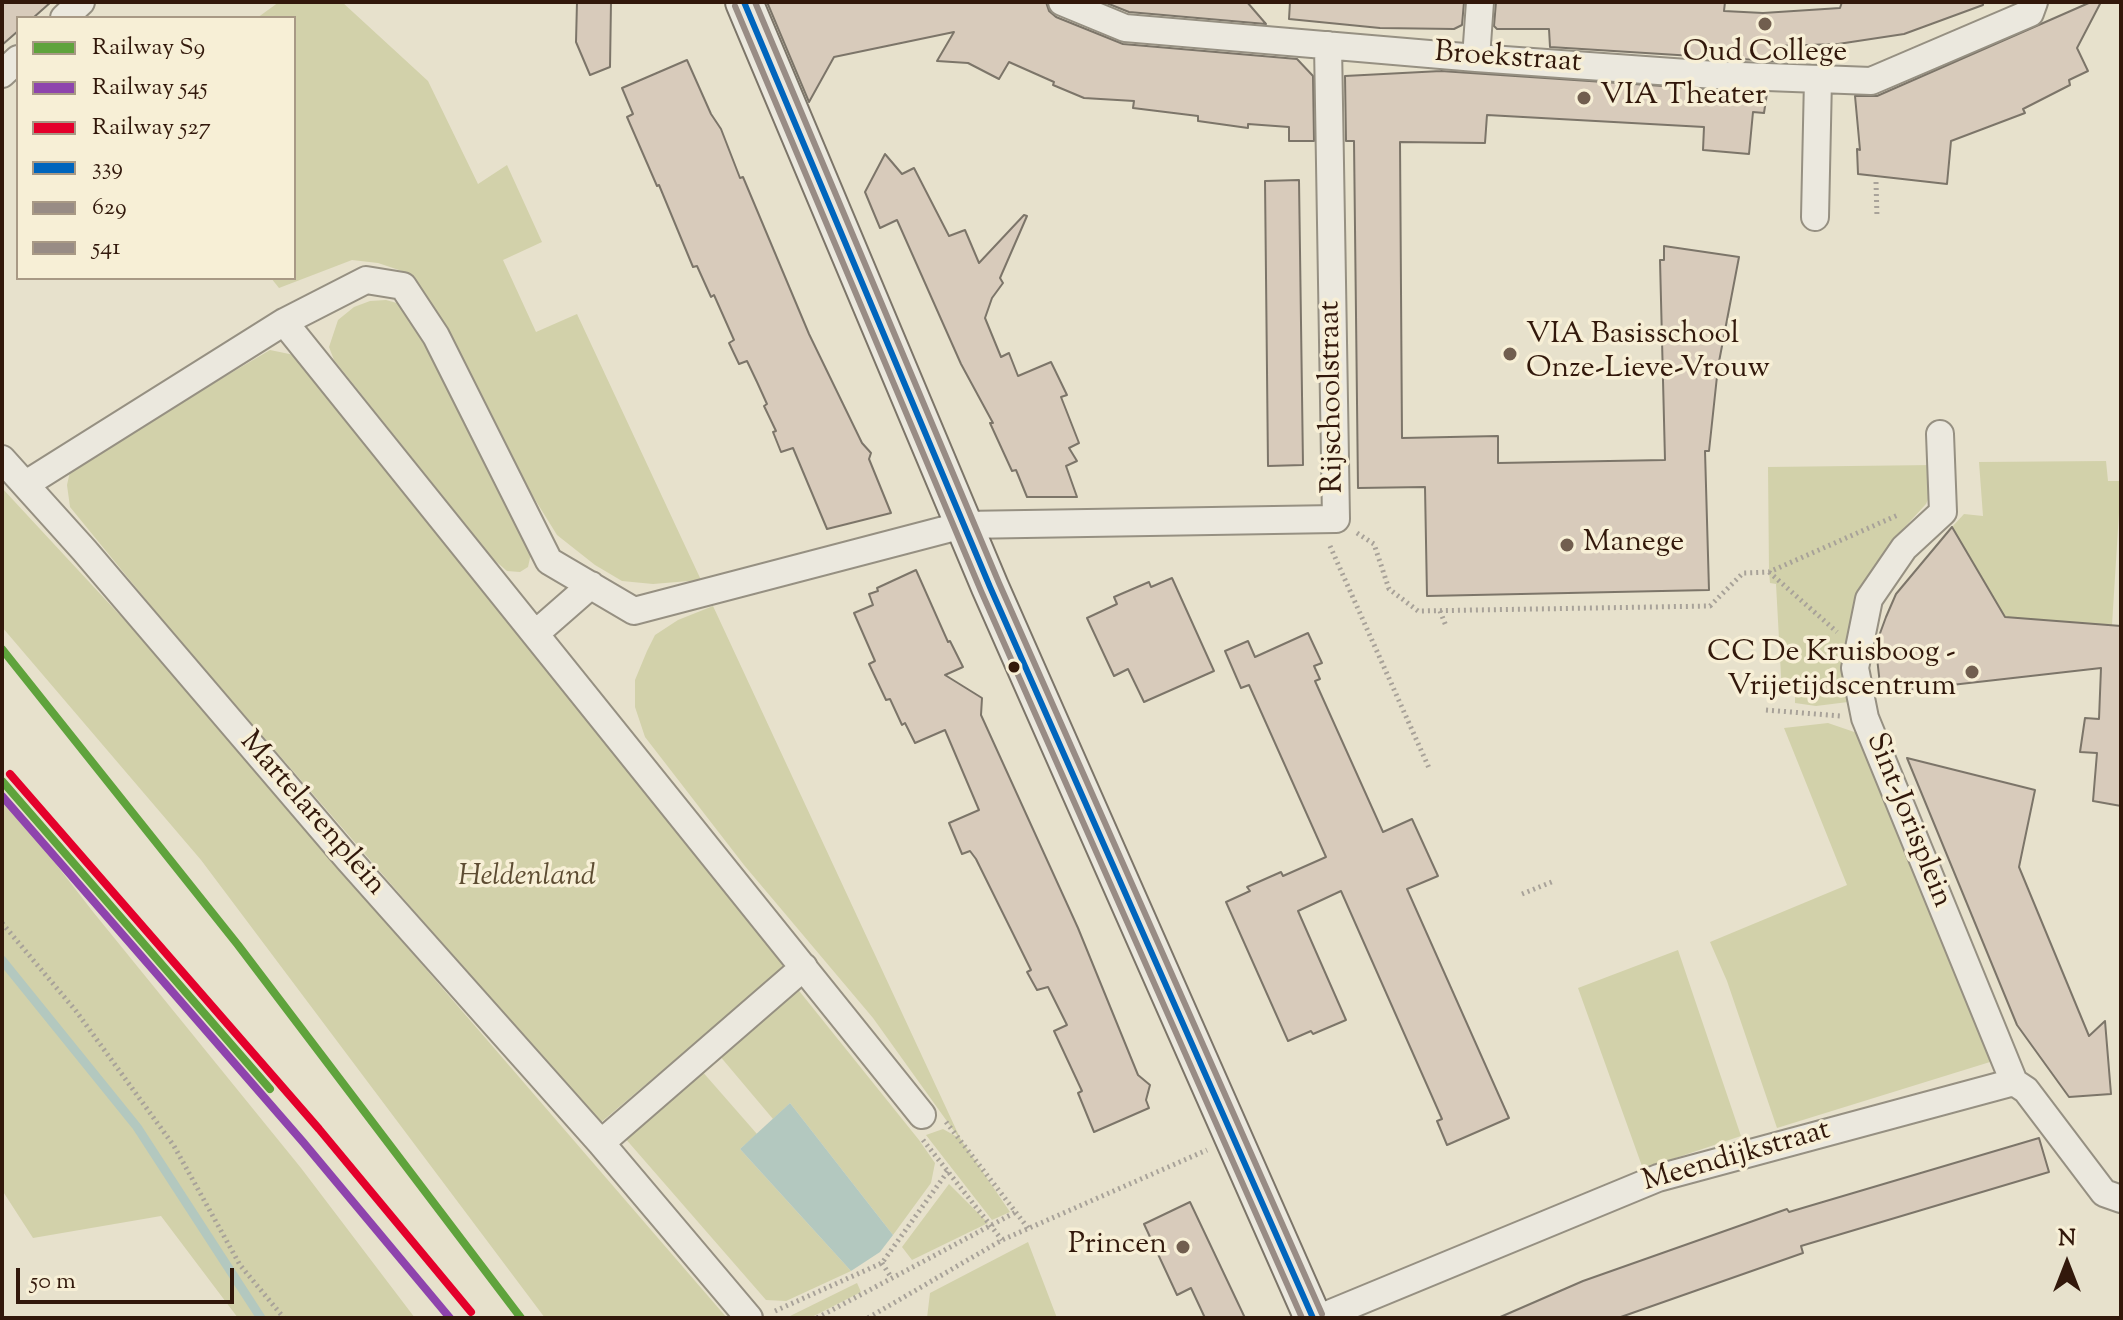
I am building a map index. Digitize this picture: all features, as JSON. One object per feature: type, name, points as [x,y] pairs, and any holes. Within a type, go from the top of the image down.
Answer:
[{"type":"street","points":[[66,16],[81,2]]},
{"type":"street","points":[[744,2],[963,525],[1316,1318]]},
{"type":"street","name":"Broekstraat","points":[[1062,2],[1125,28],[1715,75],[1871,81],[2030,13],[2034,2]]},
{"type":"street","points":[[1476,58],[1480,2]]},
{"type":"street","name":"Rijschoolstraat","points":[[963,525],[1327,519],[1328,45]]},
{"type":"street","points":[[1815,217],[1818,79]]},
{"type":"street","points":[[26,484],[284,322],[366,280],[403,286],[436,336],[549,561],[634,611],[963,525]]},
{"type":"street","points":[[284,322],[922,1115]]},
{"type":"street","name":"Sint-Jorisplein","points":[[1940,434],[1943,512],[1904,548],[1869,599],[1855,668],[1865,718],[2014,1082]]},
{"type":"street","name":"Martelarenplein","points":[[2,459],[349,860],[601,1143],[761,1315]]},
{"type":"street","points":[[535,634],[591,585]]},
{"type":"street","points":[[601,1143],[804,967]]},
{"type":"street","points":[[2014,1082],[2026,1090],[2104,1193],[2121,1199]]},
{"type":"street","name":"Meendijkstraat","points":[[1316,1318],[1658,1178],[2014,1082]]},
{"type":"path","points":[[1876,182],[1877,217]]},
{"type":"path","points":[[1327,519],[1374,544],[1389,589],[1418,611],[1710,606],[1743,573],[1769,572],[1942,496]]},
{"type":"path","points":[[1327,519],[1429,768]]},
{"type":"path","points":[[1769,572],[1859,652]]},
{"type":"path","points":[[1440,611],[1446,626]]},
{"type":"path","points":[[1766,710],[1865,718]]},
{"type":"path","points":[[1522,894],[1554,881]]},
{"type":"path","points":[[2,923],[76,1011],[174,1146],[240,1265],[284,1318]]},
{"type":"path","points":[[1002,1240],[922,1138],[922,1115],[947,1123],[1028,1228]]},
{"type":"path","points":[[868,1318],[1002,1240],[1234,1138]]},
{"type":"path","points":[[761,1315],[882,1263],[948,1171]]},
{"type":"path","points":[[817,1318],[1016,1212]]},
{"type":"path","points":[[882,1263],[891,1277]]},
{"type":"green space","points":[[279,2],[342,2],[428,81],[478,184],[507,165],[542,242],[503,260],[536,332],[577,314],[701,580],[653,584],[622,581],[595,565],[557,535],[516,469],[433,306],[405,272],[378,263],[352,260],[279,288],[273,280],[296,280],[296,16],[260,16]]},
{"type":"green space","points":[[386,300],[404,305],[532,549],[528,567],[520,572],[507,571],[492,558],[334,360],[329,347],[338,320],[354,307],[370,301]]},
{"type":"green space","name":"Heldenland","points":[[270,350],[299,356],[788,964],[599,1124],[169,628],[70,507],[67,485],[71,467]]},
{"type":"green space","points":[[2106,461],[2108,481],[2121,481],[2112,625],[2005,617],[1952,527],[1964,514],[1983,516],[1979,462]]},
{"type":"green space","points":[[1934,465],[1926,504],[1892,541],[1857,596],[1847,635],[1845,673],[1848,702],[1816,706],[1795,703],[1795,695],[1782,694],[1776,584],[1770,583],[1769,572],[1768,467]]},
{"type":"green space","points":[[2,488],[129,625],[727,1318],[545,1318],[201,860],[2,627]]},
{"type":"green space","points":[[713,606],[961,1140],[1010,1212],[992,1220],[926,1135],[943,1129],[959,1138],[873,1018],[744,865],[645,737],[635,707],[635,680],[655,635],[678,620]]},
{"type":"green space","points":[[1828,723],[1863,735],[1990,1062],[1777,1128],[1727,981],[1710,942],[1847,885],[1784,728]]},
{"type":"green space","points":[[2,795],[301,1168],[415,1318],[238,1318],[161,1216],[33,1238],[2,1190]]},
{"type":"green space","points":[[1678,950],[1741,1136],[1643,1169],[1578,988]]},
{"type":"green space","points":[[796,987],[935,1163],[931,1183],[893,1235],[790,1103],[773,1119],[719,1055]]},
{"type":"green space","points":[[701,1070],[757,1134],[740,1149],[851,1271],[786,1301],[766,1300],[624,1137]]},
{"type":"green space","points":[[949,1184],[988,1223],[912,1260],[902,1247]]},
{"type":"green space","points":[[1028,1242],[1057,1318],[927,1318],[930,1293]]},
{"type":"green space","points":[[857,1283],[861,1292],[810,1318],[786,1318]]},
{"type":"shaded area","points":[[790,1103],[893,1235],[880,1252],[851,1271],[740,1149]]},
{"type":"building","points":[[2,2],[51,2],[35,16],[16,16],[16,33],[2,45]]},
{"type":"building","points":[[577,2],[611,2],[610,67],[590,75],[576,42]]},
{"type":"building","points":[[767,2],[1046,2],[1049,11],[1056,17],[1123,44],[1297,59],[1313,76],[1314,141],[1289,141],[1289,127],[1248,124],[1248,128],[1198,121],[1198,116],[1133,108],[1134,101],[1084,98],[1009,62],[999,79],[968,63],[937,61],[954,32],[834,57],[809,102]]},
{"type":"building","points":[[1104,2],[1247,2],[1266,24],[1129,12]]},
{"type":"building","points":[[1290,2],[1464,2],[1462,25],[1454,29],[1380,28],[1289,19]]},
{"type":"building","points":[[1496,2],[1725,2],[1724,11],[1763,13],[1840,8],[1842,2],[1983,2],[1983,5],[1904,34],[1838,44],[1775,46],[1773,61],[1550,47],[1549,29],[1497,29],[1494,26]]},
{"type":"building","points":[[2091,2],[2101,2],[2077,48],[2088,71],[2069,80],[2070,85],[2023,109],[2025,113],[1951,141],[1947,184],[1858,174],[1857,149],[1860,150],[1855,96],[1877,96]]},
{"type":"building","points":[[687,60],[721,129],[740,178],[743,177],[809,334],[862,443],[871,453],[869,459],[891,513],[827,529],[793,448],[781,452],[757,382],[747,361],[739,364],[729,343],[734,340],[714,295],[711,297],[697,266],[693,267],[627,117],[633,114],[622,88]]},
{"type":"building","points":[[1441,71],[1767,93],[1764,113],[1753,112],[1749,154],[1703,150],[1704,127],[1487,115],[1485,143],[1400,142],[1402,438],[1498,436],[1498,463],[1665,460],[1660,260],[1664,260],[1664,246],[1739,257],[1718,367],[1709,451],[1705,451],[1709,590],[1427,596],[1425,487],[1358,488],[1354,141],[1346,141],[1345,76]]},
{"type":"building","points":[[885,154],[902,174],[914,168],[949,236],[965,230],[979,263],[1024,215],[1027,216],[1000,278],[1003,283],[992,298],[985,318],[1001,357],[1009,353],[1018,376],[1051,362],[1067,395],[1061,397],[1079,443],[1069,448],[1077,461],[1066,466],[1077,497],[1027,497],[1016,470],[1012,471],[990,423],[993,423],[961,364],[897,220],[880,228],[865,192]]},
{"type":"building","points":[[1299,180],[1303,465],[1268,466],[1265,181]]},
{"type":"building","name":"CC De Kruisboog - Vrijetijdscentrum","points":[[1952,527],[2005,617],[2121,626],[2121,806],[2093,801],[2097,753],[2080,752],[2085,718],[2099,719],[2101,668],[1881,693],[1877,658],[1879,636],[1886,617],[1896,594]]},
{"type":"building","points":[[916,570],[948,642],[963,667],[945,675],[982,698],[981,715],[1078,928],[1138,1075],[1150,1085],[1146,1100],[1149,1108],[1094,1132],[1078,1093],[1082,1091],[1054,1031],[1067,1025],[1048,987],[1037,990],[1027,972],[1031,970],[976,859],[970,851],[962,854],[949,823],[979,810],[945,730],[915,743],[905,723],[902,725],[890,699],[886,700],[869,664],[875,661],[854,613],[873,605],[869,594],[878,591],[877,588]]},
{"type":"building","points":[[1172,578],[1214,671],[1144,702],[1128,669],[1114,676],[1087,618],[1117,604],[1114,597],[1149,582],[1151,587]]},
{"type":"building","points":[[1308,633],[1322,663],[1314,666],[1320,679],[1315,681],[1383,832],[1412,819],[1438,876],[1407,889],[1509,1118],[1447,1145],[1437,1121],[1442,1119],[1341,891],[1298,911],[1346,1020],[1288,1041],[1226,902],[1250,891],[1247,887],[1281,872],[1283,876],[1326,857],[1249,685],[1241,688],[1225,651],[1248,641],[1255,657]]},
{"type":"building","points":[[1907,758],[2035,790],[2019,867],[2089,1036],[2105,1021],[2111,1094],[2069,1097],[2017,1025]]},
{"type":"building","points":[[2039,1138],[2049,1172],[1801,1246],[1803,1253],[1618,1318],[1498,1318],[1583,1281],[1787,1209],[1789,1212]]},
{"type":"building","name":"Princen","points":[[1190,1202],[1245,1318],[1205,1318],[1191,1288],[1177,1295],[1144,1224]]},
{"type":"waterway","points":[[2,960],[137,1127],[261,1318]]},
{"type":"rail line","name":"S9","points":[[2,649],[238,945],[521,1318]]},
{"type":"rail line","name":"527","points":[[10,774],[319,1129],[471,1312]]},
{"type":"rail line","name":"S9","points":[[2,781],[270,1089]]},
{"type":"rail line","name":"545","points":[[2,796],[303,1142],[450,1318]]},
{"type":"transit line","name":"339","points":[[744,2],[990,587],[1313,1318]]},
{"type":"transit line","name":"541","points":[[755,2],[999,583],[1322,1314]]},
{"type":"transit line","name":"629","points":[[735,6],[981,591],[1302,1318]]},
{"type":"place","name":"Oud College","points":[[1765,24]]},
{"type":"place","name":"VIA Theater","points":[[1584,98]]},
{"type":"place","name":"VIA Basisschool Onze-Lieve-Vrouw","points":[[1510,354]]},
{"type":"place","name":"Manege","points":[[1567,545]]},
{"type":"place","name":"CC De Kruisboog - Vrijetijdscentrum","points":[[1972,672]]},
{"type":"place","name":"Princen","points":[[1183,1247]]}]
